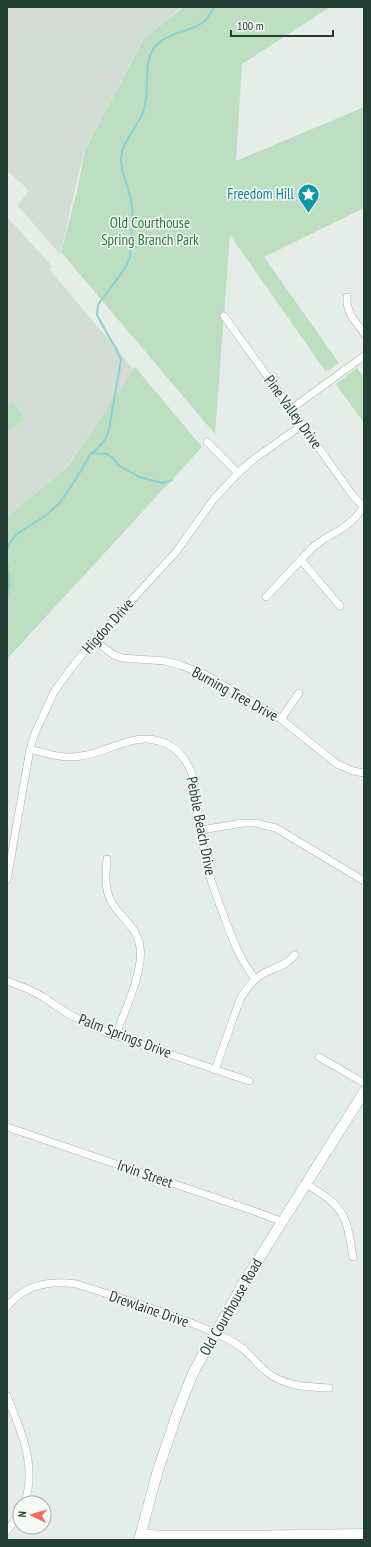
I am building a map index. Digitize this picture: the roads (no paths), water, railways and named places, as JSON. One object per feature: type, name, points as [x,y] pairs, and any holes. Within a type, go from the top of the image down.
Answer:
[{"type":"street","points":[[347,297],[346,306],[364,333]]},
{"type":"street","name":"Pine Valley Drive","points":[[224,316],[354,497],[364,507]]},
{"type":"street","points":[[291,408],[364,356]]},
{"type":"street","name":"Higdon Drive","points":[[7,880],[30,749],[35,733],[54,692],[69,671],[95,641],[176,552],[213,500],[254,459],[302,425]]},
{"type":"street","points":[[207,442],[238,474]]},
{"type":"street","points":[[266,598],[312,548],[343,528],[354,519],[364,507]]},
{"type":"street","points":[[301,560],[340,606]]},
{"type":"street","name":"Burning Tree Drive","points":[[95,641],[114,656],[122,658],[165,661],[193,669],[281,719],[338,764],[353,771],[364,773]]},
{"type":"street","points":[[281,719],[299,693]]},
{"type":"street","name":"Pebble Beach Drive","points":[[30,749],[52,756],[68,757],[93,754],[134,739],[152,739],[166,743],[178,751],[189,766],[192,774],[201,830],[215,893],[236,950],[255,979]]},
{"type":"street","points":[[201,830],[242,823],[255,823],[270,826],[287,834],[364,881]]},
{"type":"street","points":[[107,859],[106,880],[108,895],[115,908],[134,929],[140,945],[141,954],[137,975],[116,1036]]},
{"type":"street","points":[[215,1070],[244,991],[255,979],[266,972],[284,965],[295,955]]},
{"type":"street","name":"Palm Springs Drive","points":[[7,981],[43,997],[86,1023],[116,1036],[249,1081]]},
{"type":"street","points":[[319,1057],[364,1083]]},
{"type":"street","name":"Old Courthouse Road","points":[[140,1537],[158,1470],[178,1411],[193,1373],[246,1279],[364,1092]]},
{"type":"street","name":"Irvin Street","points":[[7,1127],[283,1222]]},
{"type":"street","points":[[306,1184],[329,1198],[342,1212],[349,1232],[353,1257]]},
{"type":"street","name":"Drewlaine Drive","points":[[7,1307],[13,1299],[30,1288],[40,1285],[64,1282],[76,1284],[192,1324],[215,1334],[244,1349],[264,1370],[283,1381],[303,1387],[329,1388]]},
{"type":"street","points":[[7,1396],[29,1457],[30,1478],[27,1495]]},
{"type":"street","points":[[140,1537],[359,1536]]},
{"type":"waterway","points":[[7,549],[10,542],[17,534],[45,516],[60,503],[91,453],[105,440],[109,429],[121,360],[116,348],[97,315],[98,305],[122,272],[130,257],[132,206],[121,164],[122,152],[144,110],[147,71],[149,59],[154,48],[161,41],[170,36],[191,29],[200,24],[208,17],[214,7]]},
{"type":"waterway","points":[[92,453],[107,454],[113,458],[118,465],[139,477],[162,483],[172,480]]},
{"type":"waterway","points":[[7,564],[9,576],[7,595]]},
{"type":"place","name":"Freedom Hill","points":[[309,214]]},
{"type":"park label","name":"Old Courthouse Spring Branch Park","points":[[150,232]]}]
